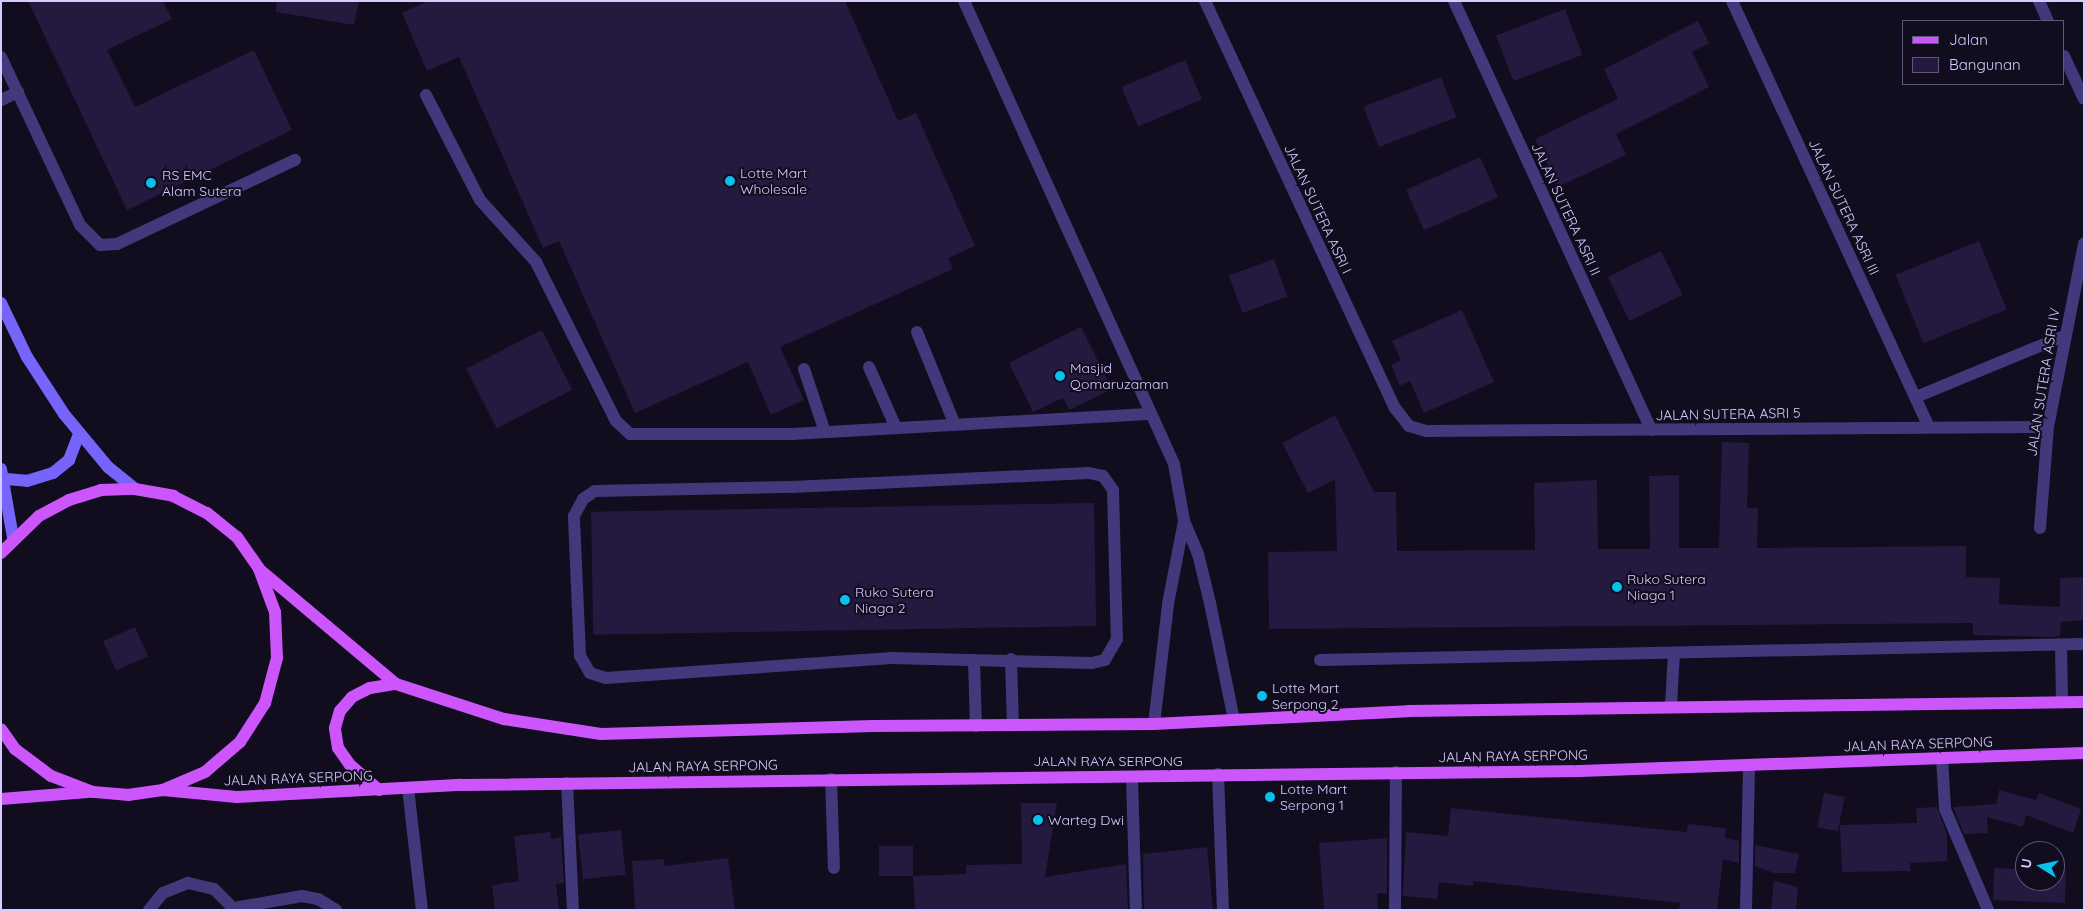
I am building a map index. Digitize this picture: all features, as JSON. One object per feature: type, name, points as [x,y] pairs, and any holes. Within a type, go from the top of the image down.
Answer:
[{"type":"main road","points":[[1,303],[27,357],[79,434],[108,467],[135,489]]},
{"type":"main road","points":[[13,538],[4,474],[27,481],[53,473],[69,460],[79,434]]},
{"type":"main road","points":[[1,553],[13,538],[39,516],[69,500],[101,490],[135,489],[173,496],[207,513],[237,537],[259,569],[275,612],[276,649],[265,703],[234,748],[206,772],[164,790],[129,795],[93,792],[1,799]]},
{"type":"main road","points":[[259,569],[396,684],[504,719],[601,734],[1013,725],[1154,724],[1408,711],[2084,702]]},
{"type":"main road","points":[[379,790],[350,765],[338,748],[334,728],[340,711],[352,697],[370,688],[396,684]]},
{"type":"main road","points":[[1,729],[15,748],[51,776],[93,792]]},
{"type":"main road","name":"JALAN RAYA SERPONG","points":[[164,790],[237,797],[408,788],[567,783],[831,779],[1132,779],[1218,774],[1749,765],[2084,753]]},
{"type":"street","points":[[964,1],[1148,414],[1174,464],[1184,521],[1208,594],[1234,720]]},
{"type":"street","name":"JALAN SUTERA ASRI I","points":[[1205,1],[1395,408],[1409,426]]},
{"type":"street","name":"JALAN SUTERA ASRI II","points":[[1454,1],[1651,430]]},
{"type":"street","name":"JALAN SUTERA ASRI III","points":[[1732,1],[1928,426]]},
{"type":"street","points":[[2039,1],[2048,20]]},
{"type":"street","points":[[1,57],[80,225],[100,245],[117,244],[295,160]]},
{"type":"street","points":[[2065,58],[2084,100]]},
{"type":"street","points":[[1,100],[18,92]]},
{"type":"street","points":[[426,95],[480,200],[536,262],[622,430],[638,434],[825,432],[1148,414]]},
{"type":"street","name":"JALAN SUTERA ASRI IV","points":[[2040,528],[2048,427],[2064,336],[2084,242]]},
{"type":"street","points":[[917,332],[955,425]]},
{"type":"street","points":[[1916,397],[2064,336]]},
{"type":"street","points":[[869,367],[896,428]]},
{"type":"street","points":[[804,369],[825,432]]},
{"type":"street","name":"JALAN SUTERA ASRI 5","points":[[1409,426],[1426,431],[1928,426],[2048,427]]},
{"type":"street","points":[[1089,472],[1103,476],[1113,490],[1117,639],[1114,651],[1106,660],[1092,663],[1011,659],[892,658],[597,677],[580,656],[574,516],[583,499],[595,491],[792,487],[1089,472]]},
{"type":"street","points":[[1154,724],[1168,604],[1184,521]]},
{"type":"street","points":[[1320,660],[2084,644]]},
{"type":"street","points":[[2061,645],[2062,702]]},
{"type":"street","points":[[1671,706],[1674,653]]},
{"type":"street","points":[[1011,659],[1013,725]]},
{"type":"street","points":[[974,660],[976,726]]},
{"type":"street","points":[[1942,758],[1945,809],[1988,910]]},
{"type":"street","points":[[1746,910],[1749,765]]},
{"type":"street","points":[[1395,910],[1396,772]]},
{"type":"street","points":[[1218,774],[1223,910]]},
{"type":"street","points":[[831,779],[834,868]]},
{"type":"street","points":[[1132,779],[1136,910]]},
{"type":"street","points":[[567,783],[573,910]]},
{"type":"street","points":[[408,788],[422,910]]},
{"type":"street","points":[[149,910],[163,894],[188,884],[214,889],[234,909],[302,896],[318,899],[336,910]]},
{"type":"building","points":[[28,1],[163,1],[172,19],[107,50],[135,107],[254,50],[292,130],[127,210]]},
{"type":"building","points":[[277,1],[359,1],[354,25],[276,12]]},
{"type":"building","name":"Lotte Mart Wholesale","points":[[428,1],[845,1],[898,121],[916,113],[975,246],[948,258],[953,269],[780,347],[804,400],[771,415],[748,362],[635,413],[559,241],[543,248],[459,57],[427,71],[402,13]]},
{"type":"building","points":[[1565,9],[1583,55],[1513,81],[1496,36]]},
{"type":"building","points":[[1698,21],[1709,43],[1692,52],[1709,87],[1616,134],[1626,155],[1558,187],[1535,139],[1618,99],[1604,69]]},
{"type":"building","points":[[1185,60],[1202,100],[1138,127],[1121,87]]},
{"type":"building","points":[[1441,77],[1456,117],[1379,147],[1364,107]]},
{"type":"building","points":[[1480,157],[1498,197],[1424,230],[1406,190]]},
{"type":"building","points":[[1979,241],[2007,310],[1923,343],[1896,275]]},
{"type":"building","points":[[1661,251],[1682,295],[1629,321],[1608,277]]},
{"type":"building","points":[[1274,259],[1288,297],[1243,313],[1229,275]]},
{"type":"building","points":[[1462,310],[1494,382],[1424,413],[1410,381],[1400,386],[1391,365],[1401,360],[1392,341]]},
{"type":"building","name":"Masjid Qomaruzaman","points":[[1081,327],[1112,389],[1069,410],[1063,398],[1033,412],[1009,363]]},
{"type":"building","points":[[542,330],[572,390],[497,428],[466,369]]},
{"type":"building","name":"Ruko Sutera Niaga 1","points":[[1335,415],[1374,492],[1396,492],[1397,551],[1535,550],[1534,483],[1597,480],[1598,549],[1650,549],[1649,476],[1679,475],[1679,548],[1719,548],[1722,442],[1749,443],[1747,508],[1758,508],[1757,548],[1966,546],[1966,577],[2000,578],[1999,604],[2060,607],[2060,578],[2084,577],[2084,620],[2061,622],[2060,636],[2052,637],[1973,635],[1973,623],[1269,629],[1268,552],[1337,551],[1335,479],[1308,493],[1282,443]]},
{"type":"building","points":[[1094,503],[1096,626],[593,635],[591,512]]},
{"type":"building","points":[[135,627],[148,656],[116,670],[103,641]]},
{"type":"building","points":[[1999,790],[2036,800],[2039,793],[2081,809],[2073,833],[2026,815],[2023,827],[1987,817],[1988,833],[1964,834],[1953,807],[1996,804]]},
{"type":"building","points":[[1824,793],[1845,797],[1838,831],[1817,827]]},
{"type":"building","points":[[1021,803],[1057,803],[1045,877],[1126,864],[1128,910],[915,910],[913,876],[966,874],[966,865],[1022,864]]},
{"type":"building","points":[[1937,807],[1947,835],[1947,861],[1910,863],[1910,871],[1842,872],[1840,825],[1917,823],[1916,808]]},
{"type":"building","points":[[1451,808],[1687,832],[1688,824],[1726,828],[1725,838],[1739,841],[1739,863],[1723,859],[1717,910],[1678,910],[1681,903],[1473,881],[1473,886],[1439,882],[1437,899],[1403,896],[1406,832],[1448,836]]},
{"type":"building","points":[[621,830],[626,875],[583,879],[578,834]]},
{"type":"building","points":[[550,832],[551,839],[561,837],[564,883],[556,884],[559,910],[495,910],[492,885],[519,881],[514,836]]},
{"type":"building","points":[[1387,838],[1387,894],[1377,893],[1378,910],[1324,910],[1319,843]]},
{"type":"building","points":[[1755,845],[1799,854],[1795,873],[1774,873],[1755,866]]},
{"type":"building","points":[[879,846],[913,846],[913,876],[879,876]]},
{"type":"building","points":[[1207,847],[1213,910],[1144,910],[1143,854]]},
{"type":"building","points":[[728,858],[735,910],[635,910],[632,861],[664,859],[665,866]]},
{"type":"building","points":[[1994,868],[2015,869],[2015,891],[2065,891],[2066,870],[2065,903],[1993,900]]},
{"type":"building","points":[[1774,881],[1798,887],[1796,910],[1771,910]]},
{"type":"place","name":"Lotte Mart Wholesale","points":[[730,181]]},
{"type":"place","name":"RS EMC Alam Sutera","points":[[151,183]]},
{"type":"place","name":"Masjid Qomaruzaman","points":[[1060,376]]},
{"type":"place","name":"Ruko Sutera Niaga 1","points":[[1617,587]]},
{"type":"place","name":"Ruko Sutera Niaga 2","points":[[845,600]]},
{"type":"place","name":"Lotte Mart Serpong 2","points":[[1262,696]]},
{"type":"place","name":"Lotte Mart Serpong 1","points":[[1270,797]]},
{"type":"place","name":"Warteg Dwi","points":[[1038,820]]}]
